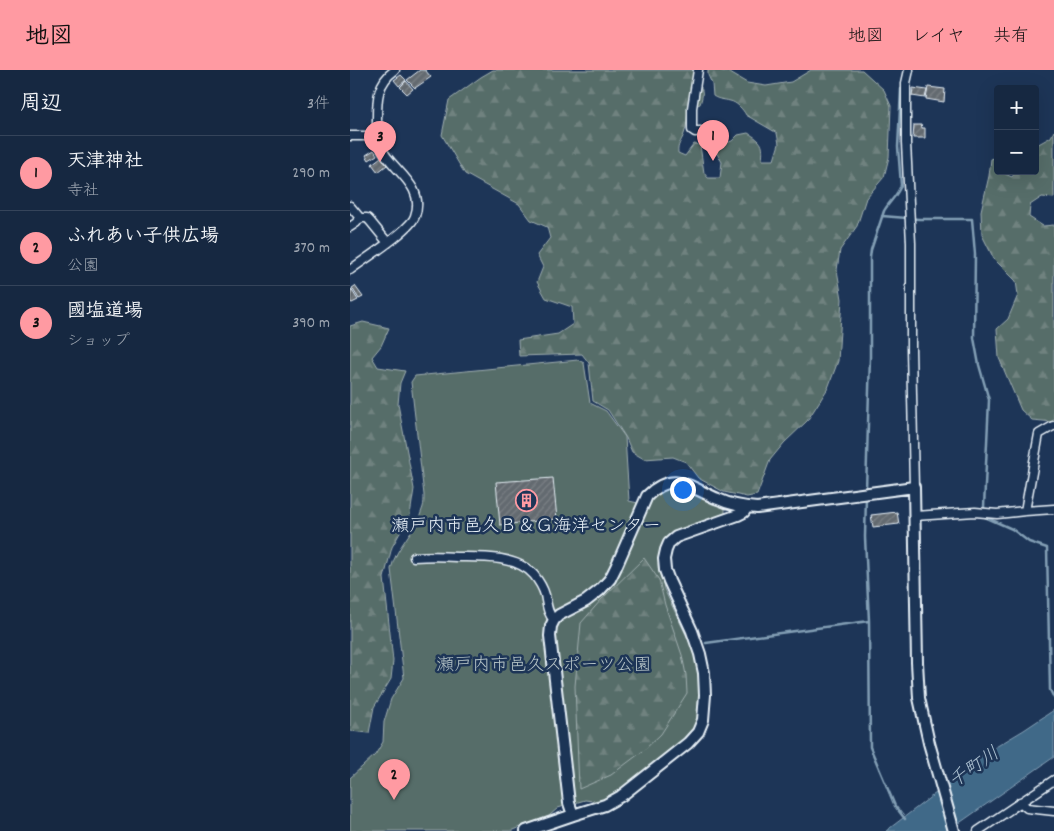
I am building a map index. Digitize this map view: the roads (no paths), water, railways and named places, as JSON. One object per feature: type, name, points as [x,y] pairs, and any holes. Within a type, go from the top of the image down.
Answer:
[{"type":"street","points":[[350,270],[388,242],[412,222],[416,216],[417,208],[414,188],[377,142],[378,96],[384,81],[395,70]]},
{"type":"street","points":[[698,70],[692,108],[692,130],[695,132],[700,131]]},
{"type":"street","points":[[909,70],[906,83],[906,143],[910,242],[919,698],[929,743],[954,831]]},
{"type":"street","points":[[350,136],[377,136]]},
{"type":"street","points":[[350,206],[360,218]]},
{"type":"street","points":[[360,218],[367,218],[388,242]]},
{"type":"street","points":[[350,227],[360,218]]},
{"type":"street","points":[[1024,510],[1039,434],[1054,426]]},
{"type":"street","points":[[573,815],[569,803],[550,636],[551,626],[559,614],[586,601],[610,579],[647,496],[654,488],[669,482],[678,482],[688,484],[719,500],[757,508],[914,488]]},
{"type":"street","points":[[526,831],[605,805],[621,796],[688,743],[698,732],[703,720],[704,673],[692,631],[668,581],[664,559],[669,543],[676,536],[738,515],[744,512],[747,507]]},
{"type":"street","points":[[915,516],[984,512],[997,514],[1024,510],[1054,509]]},
{"type":"street","points":[[414,557],[485,557],[507,560],[521,566],[533,574],[542,588],[548,611],[554,620]]},
{"type":"street","points":[[978,831],[1054,780]]},
{"type":"street","points":[[1020,802],[1028,808],[1054,812]]},
{"type":"water","name":"千町川","points":[[1054,710],[1054,757],[948,831],[886,831],[978,761],[979,757]]},
{"type":"waterway","points":[[866,490],[870,357],[870,258],[884,211],[901,185],[898,147],[901,89]]},
{"type":"waterway","points":[[882,216],[919,219],[972,219],[975,254],[974,338],[989,400],[985,517],[1012,529],[1029,542],[1047,548],[1050,690],[1054,698]]},
{"type":"waterway","points":[[866,496],[865,537],[869,621],[870,747],[895,806],[905,819]]},
{"type":"waterway","points":[[706,643],[869,621]]},
{"type":"place","name":"天津神社","points":[[713,161]]},
{"type":"place","name":"國塩道場","points":[[380,162]]},
{"type":"place","name":"瀬戸内市邑久Ｂ＆Ｇ海洋センター","points":[[526,500]]},
{"type":"place","name":"ふれあい子供広場","points":[[394,800]]},
{"type":"park label","name":"瀬戸内市邑久スポーツ公園","points":[[544,664]]}]
